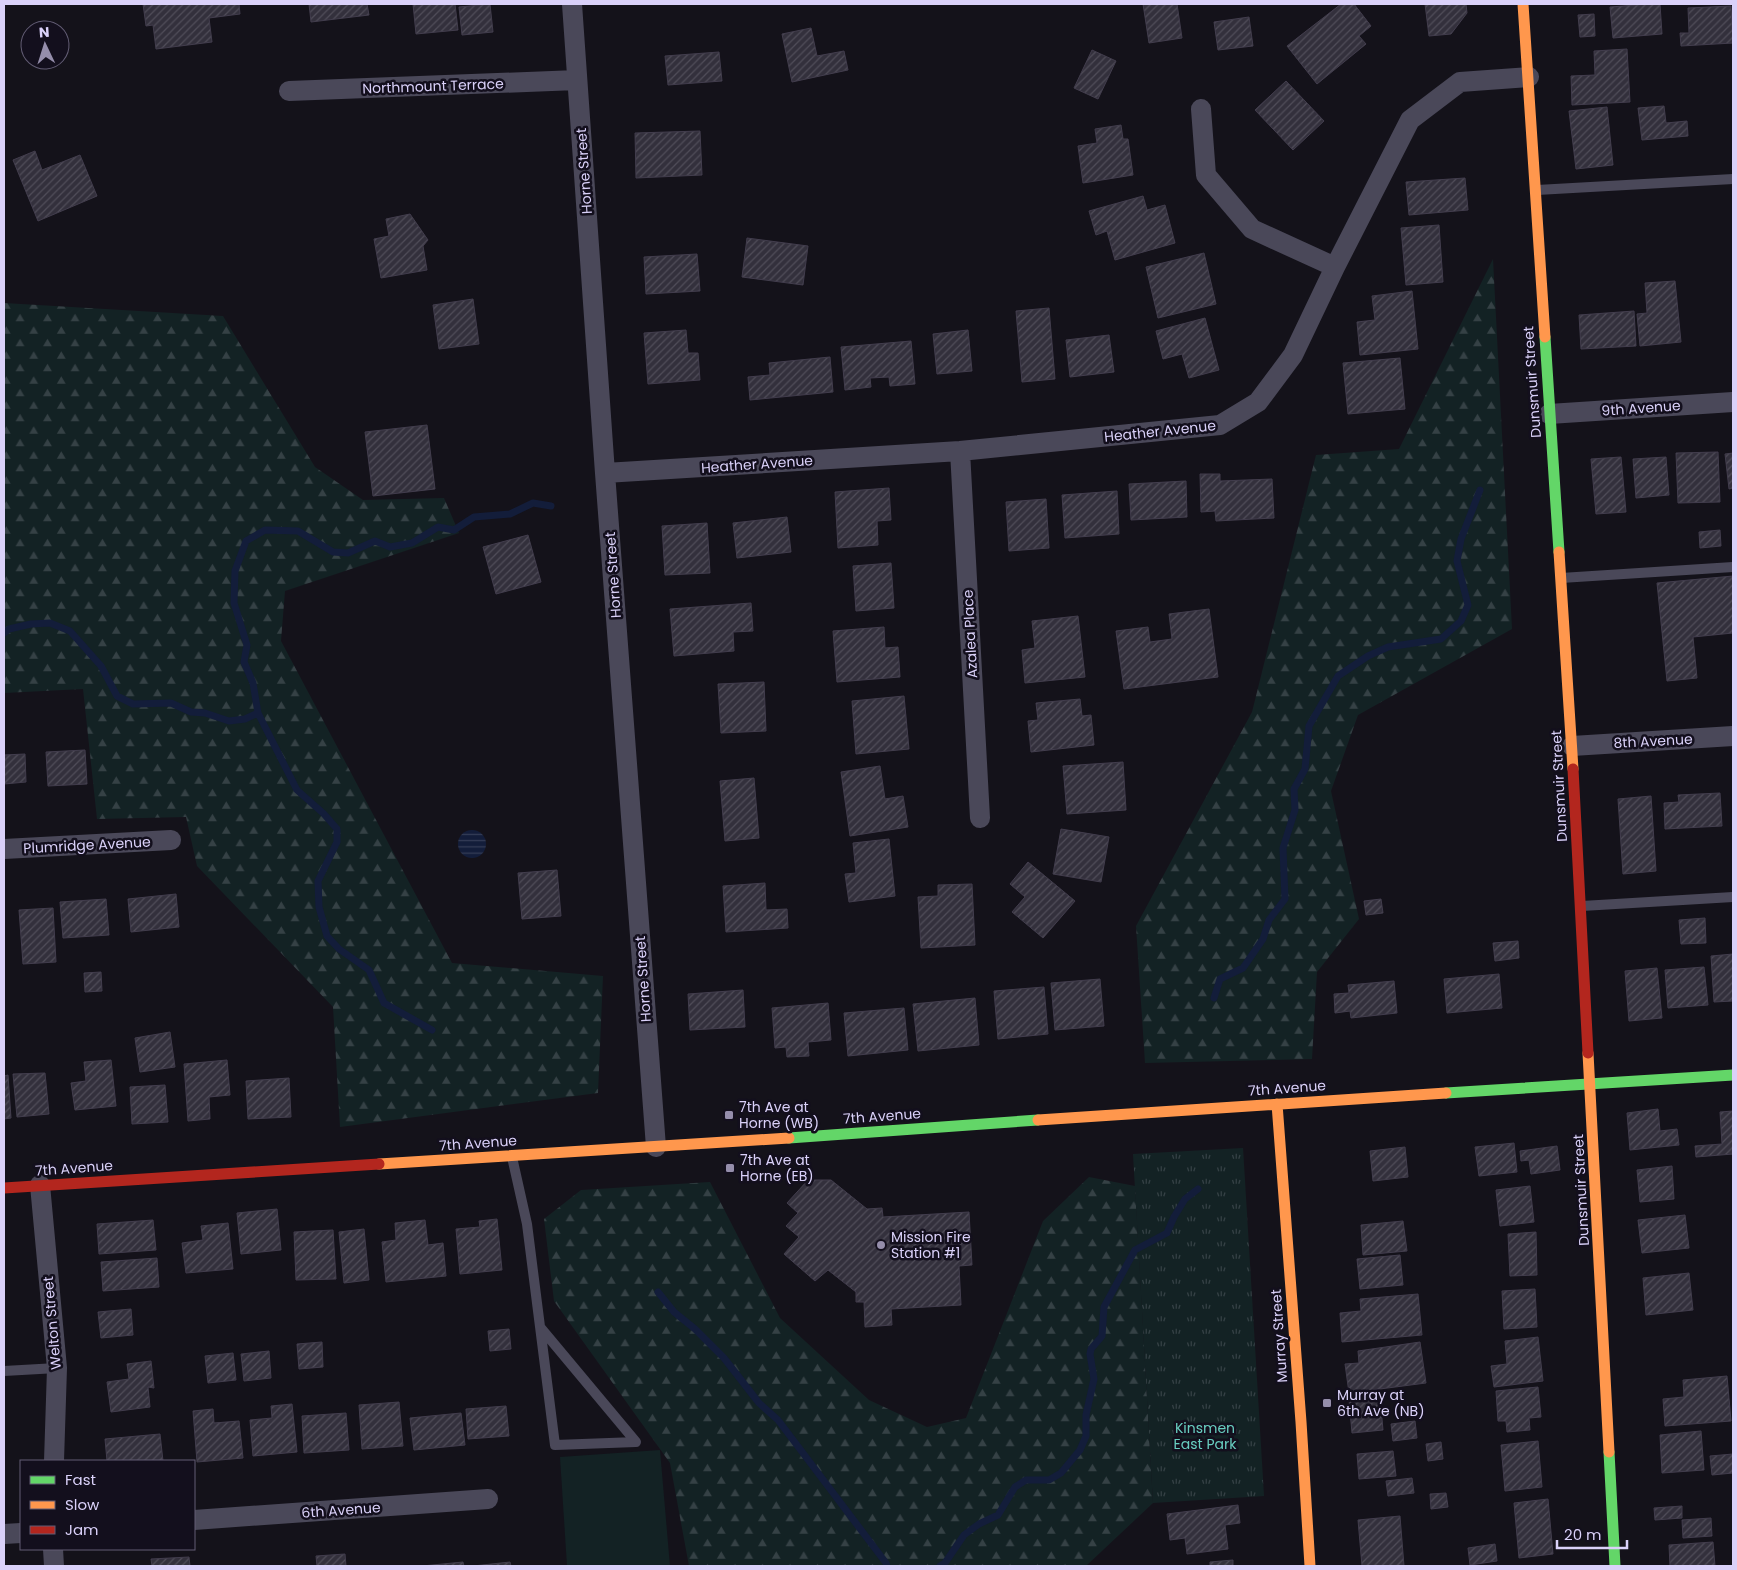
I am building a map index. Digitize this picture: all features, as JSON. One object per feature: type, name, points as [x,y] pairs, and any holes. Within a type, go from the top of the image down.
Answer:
[{"type":"street","name":"Horne Street","points":[[572,4],[656,1147]]},
{"type":"street","name":"Dunsmuir Street","points":[[1523,4],[1572,746],[1615,1566]]},
{"type":"street","name":"Heather Avenue","points":[[605,473],[960,451],[1220,425],[1258,402],[1293,355],[1335,267],[1410,120],[1460,82],[1529,77]]},
{"type":"street","name":"Northmount Terrace","points":[[289,91],[577,80]]},
{"type":"street","points":[[1201,108],[1206,175],[1246,223],[1252,229],[1335,267]]},
{"type":"street","name":"9th Avenue","points":[[1549,414],[1733,402]]},
{"type":"street","name":"Azalea Place","points":[[960,451],[980,818]]},
{"type":"street","name":"8th Avenue","points":[[1572,746],[1733,736]]},
{"type":"street","name":"Plumridge Avenue","points":[[4,849],[171,840]]},
{"type":"street","name":"7th Avenue","points":[[4,1188],[656,1147],[1733,1075]]},
{"type":"street","name":"Murray Street","points":[[1277,1104],[1310,1566]]},
{"type":"street","name":"Welton Street","points":[[40,1185],[57,1368],[54,1460]]},
{"type":"street","name":"6th Avenue","points":[[195,1520],[488,1499]]},
{"type":"street","points":[[4,1534],[20,1532]]},
{"type":"street","points":[[53,1550],[54,1566]]},
{"type":"lane","points":[[1536,190],[1733,179]]},
{"type":"lane","points":[[1560,578],[1733,567]]},
{"type":"lane","points":[[1581,906],[1733,897]]},
{"type":"lane","points":[[512,1156],[527,1224],[540,1327],[555,1445],[636,1442],[540,1327]]},
{"type":"lane","points":[[4,1371],[57,1368]]},
{"type":"green space","points":[[1493,259],[1512,629],[1358,715],[1331,791],[1359,919],[1317,972],[1312,1059],[1145,1063],[1136,926],[1252,712],[1316,455],[1399,449]]},
{"type":"green space","points":[[4,303],[223,316],[315,467],[363,500],[444,498],[459,533],[285,591],[281,641],[452,963],[603,976],[598,1093],[340,1127],[333,1007],[197,866],[186,817],[97,819],[83,689],[4,693]]},
{"type":"green space","name":"Kinsmen East Park","points":[[1243,1148],[1264,1496],[1153,1503],[1133,1154]]},
{"type":"green space","points":[[1089,1177],[1135,1186],[1153,1503],[1086,1566],[689,1566],[670,1463],[554,1301],[544,1219],[581,1190],[710,1182],[780,1318],[869,1400],[927,1427],[966,1418],[1043,1221]]},
{"type":"green space","points":[[660,1450],[670,1566],[567,1566],[560,1457]]},
{"type":"water","points":[[472,830],[482,834],[486,844],[482,854],[472,858],[462,854],[458,844],[462,834]]},
{"type":"building","points":[[143,4],[239,4],[240,14],[209,18],[212,42],[156,49],[153,25],[146,26]]},
{"type":"building","points":[[309,4],[367,4],[369,15],[311,22]]},
{"type":"building","points":[[413,4],[455,4],[458,30],[416,34]]},
{"type":"building","points":[[490,4],[493,32],[462,35],[459,7]]},
{"type":"building","points":[[1143,4],[1177,4],[1182,38],[1149,43]]},
{"type":"building","points":[[1341,4],[1354,4],[1371,26],[1359,36],[1366,44],[1317,84],[1287,46]]},
{"type":"building","points":[[1425,4],[1466,4],[1467,13],[1451,34],[1429,36]]},
{"type":"building","points":[[1660,4],[1662,34],[1613,38],[1610,7]]},
{"type":"building","points":[[1731,6],[1733,43],[1681,46],[1680,33],[1689,33],[1688,8]]},
{"type":"building","points":[[1594,14],[1595,36],[1580,37],[1578,15]]},
{"type":"building","points":[[1249,17],[1253,46],[1218,50],[1214,22]]},
{"type":"building","points":[[811,28],[817,56],[844,51],[848,70],[792,82],[782,34]]},
{"type":"building","points":[[1627,49],[1630,102],[1572,105],[1571,76],[1595,75],[1594,51]]},
{"type":"building","points":[[1092,50],[1116,61],[1098,99],[1074,88]]},
{"type":"building","points":[[719,52],[722,81],[668,85],[665,56]]},
{"type":"building","points":[[1286,81],[1324,121],[1293,150],[1255,110]]},
{"type":"building","points":[[1664,106],[1666,123],[1687,121],[1688,136],[1642,140],[1638,108]]},
{"type":"building","points":[[1607,107],[1613,165],[1576,169],[1569,111]]},
{"type":"building","points":[[1121,125],[1123,139],[1128,139],[1133,175],[1083,183],[1078,146],[1097,143],[1095,129]]},
{"type":"building","points":[[700,131],[702,175],[636,178],[635,133]]},
{"type":"building","points":[[35,151],[42,170],[80,155],[97,196],[38,221],[13,160]]},
{"type":"building","points":[[1465,178],[1468,210],[1409,215],[1406,182]]},
{"type":"building","points":[[1143,196],[1147,210],[1165,205],[1175,243],[1115,260],[1107,231],[1096,235],[1089,211]]},
{"type":"building","points":[[410,214],[428,240],[423,246],[427,270],[381,278],[374,239],[389,236],[386,219]]},
{"type":"building","points":[[1439,225],[1443,282],[1406,285],[1401,228]]},
{"type":"building","points":[[747,238],[808,246],[803,285],[742,277]]},
{"type":"building","points":[[1204,253],[1216,304],[1158,318],[1146,267]]},
{"type":"building","points":[[697,254],[700,291],[646,294],[644,257]]},
{"type":"building","points":[[1675,281],[1681,342],[1640,346],[1637,314],[1647,313],[1645,283]]},
{"type":"building","points":[[1412,291],[1418,349],[1360,355],[1357,322],[1375,320],[1372,296]]},
{"type":"building","points":[[473,299],[479,344],[439,349],[433,305]]},
{"type":"building","points":[[1049,308],[1055,379],[1022,382],[1016,311]]},
{"type":"building","points":[[1634,311],[1636,346],[1581,349],[1579,315]]},
{"type":"building","points":[[1205,318],[1219,370],[1189,378],[1182,354],[1163,359],[1156,331]]},
{"type":"building","points":[[686,330],[688,353],[698,353],[700,380],[648,384],[644,333]]},
{"type":"building","points":[[968,330],[972,371],[937,374],[933,334]]},
{"type":"building","points":[[1109,335],[1114,372],[1070,377],[1066,340]]},
{"type":"building","points":[[911,341],[915,384],[890,386],[889,377],[870,378],[871,387],[845,390],[841,347]]},
{"type":"building","points":[[830,357],[833,392],[750,400],[748,377],[770,375],[769,363]]},
{"type":"building","points":[[1400,358],[1405,409],[1348,414],[1343,363]]},
{"type":"building","points":[[427,425],[435,489],[373,496],[365,432]]},
{"type":"building","points":[[1718,452],[1720,502],[1678,503],[1676,453]]},
{"type":"building","points":[[1733,453],[1733,488],[1729,489],[1725,454]]},
{"type":"building","points":[[1621,457],[1626,512],[1596,514],[1591,459]]},
{"type":"building","points":[[1666,457],[1669,495],[1636,498],[1633,459]]},
{"type":"building","points":[[1200,474],[1220,474],[1220,481],[1272,479],[1274,518],[1216,521],[1215,511],[1201,512]]},
{"type":"building","points":[[1186,481],[1187,517],[1131,520],[1129,484]]},
{"type":"building","points":[[889,488],[891,520],[877,521],[878,545],[838,548],[835,492]]},
{"type":"building","points":[[1117,491],[1119,534],[1065,538],[1062,495]]},
{"type":"building","points":[[1046,499],[1049,548],[1009,551],[1006,502]]},
{"type":"building","points":[[787,517],[791,552],[737,558],[733,523]]},
{"type":"building","points":[[707,523],[710,573],[665,575],[662,526]]},
{"type":"building","points":[[1720,530],[1721,546],[1700,548],[1699,532]]},
{"type":"building","points":[[528,535],[541,582],[496,594],[483,547]]},
{"type":"building","points":[[891,563],[894,608],[856,611],[853,566]]},
{"type":"building","points":[[1733,576],[1733,633],[1693,637],[1697,678],[1667,681],[1657,583]]},
{"type":"building","points":[[751,603],[753,631],[733,632],[734,651],[674,656],[670,609]]},
{"type":"building","points":[[1209,609],[1218,677],[1124,689],[1116,631],[1148,627],[1150,642],[1172,639],[1169,614]]},
{"type":"building","points":[[1078,616],[1085,677],[1025,683],[1022,650],[1035,648],[1032,621]]},
{"type":"building","points":[[884,627],[885,648],[898,647],[900,677],[837,682],[833,631]]},
{"type":"building","points":[[764,682],[766,731],[721,733],[718,684]]},
{"type":"building","points":[[904,696],[909,749],[856,754],[852,701]]},
{"type":"building","points":[[1080,699],[1082,716],[1091,715],[1094,745],[1031,752],[1028,721],[1038,720],[1036,703]]},
{"type":"building","points":[[85,750],[87,784],[48,786],[46,752]]},
{"type":"building","points":[[25,754],[26,782],[4,784],[4,755]]},
{"type":"building","points":[[1123,762],[1126,810],[1067,814],[1063,766]]},
{"type":"building","points":[[880,766],[885,799],[903,796],[908,827],[850,836],[841,772]]},
{"type":"building","points":[[754,778],[759,838],[725,841],[720,781]]},
{"type":"building","points":[[1720,793],[1722,826],[1665,829],[1664,803],[1679,802],[1678,795]]},
{"type":"building","points":[[1651,796],[1656,871],[1623,874],[1618,799]]},
{"type":"building","points":[[1061,829],[1109,837],[1101,882],[1053,874]]},
{"type":"building","points":[[889,839],[895,896],[849,902],[845,874],[856,873],[853,843]]},
{"type":"building","points":[[1028,862],[1075,901],[1043,938],[1012,912],[1025,897],[1010,884]]},
{"type":"building","points":[[557,870],[561,916],[522,919],[518,873]]},
{"type":"building","points":[[765,883],[766,910],[787,909],[788,928],[726,932],[723,886]]},
{"type":"building","points":[[972,884],[975,945],[921,948],[918,897],[938,896],[938,885]]},
{"type":"building","points":[[176,894],[179,927],[131,932],[128,899]]},
{"type":"building","points":[[106,899],[109,935],[63,938],[60,902]]},
{"type":"building","points":[[1381,899],[1383,913],[1366,915],[1364,901]]},
{"type":"building","points":[[53,908],[56,962],[23,964],[19,910]]},
{"type":"building","points":[[1705,918],[1706,943],[1681,944],[1679,920]]},
{"type":"building","points":[[1518,941],[1519,958],[1495,961],[1493,943]]},
{"type":"building","points":[[1733,954],[1733,1001],[1714,1002],[1711,956]]},
{"type":"building","points":[[1704,967],[1708,1005],[1668,1008],[1665,970]]},
{"type":"building","points":[[1657,968],[1662,1018],[1629,1021],[1625,971]]},
{"type":"building","points":[[101,972],[102,991],[85,992],[84,973]]},
{"type":"building","points":[[1499,974],[1502,1008],[1447,1013],[1444,979]]},
{"type":"building","points":[[1100,979],[1104,1026],[1055,1030],[1051,983]]},
{"type":"building","points":[[1394,981],[1397,1013],[1351,1018],[1350,1011],[1335,1013],[1334,994],[1349,993],[1348,985]]},
{"type":"building","points":[[1044,987],[1048,1034],[998,1039],[994,991]]},
{"type":"building","points":[[743,990],[745,1027],[690,1030],[688,994]]},
{"type":"building","points":[[975,998],[979,1045],[918,1051],[913,1004]]},
{"type":"building","points":[[828,1003],[831,1040],[808,1042],[809,1056],[787,1057],[786,1047],[775,1048],[772,1008]]},
{"type":"building","points":[[904,1008],[908,1050],[848,1056],[844,1013]]},
{"type":"building","points":[[170,1032],[175,1067],[140,1072],[135,1038]]},
{"type":"building","points":[[111,1060],[116,1106],[75,1110],[71,1083],[86,1081],[84,1062]]},
{"type":"building","points":[[227,1060],[230,1095],[209,1097],[210,1119],[188,1121],[184,1064]]},
{"type":"building","points":[[45,1073],[49,1114],[17,1117],[13,1074]]},
{"type":"building","points":[[8,1075],[11,1118],[4,1119],[4,1076]]},
{"type":"building","points":[[289,1078],[291,1117],[248,1119],[246,1081]]},
{"type":"building","points":[[165,1085],[168,1122],[132,1124],[130,1087]]},
{"type":"building","points":[[1658,1109],[1660,1131],[1677,1129],[1679,1145],[1630,1150],[1627,1113]]},
{"type":"building","points":[[1733,1111],[1733,1154],[1696,1157],[1695,1146],[1722,1144],[1720,1112]]},
{"type":"building","points":[[1514,1143],[1517,1172],[1479,1176],[1475,1147]]},
{"type":"building","points":[[1557,1146],[1560,1170],[1531,1174],[1529,1160],[1521,1161],[1520,1151]]},
{"type":"building","points":[[1405,1147],[1408,1177],[1373,1181],[1370,1151]]},
{"type":"building","points":[[1672,1166],[1674,1199],[1640,1202],[1637,1170]]},
{"type":"building","name":"Mission Fire Station #1","points":[[808,1180],[831,1180],[867,1209],[882,1208],[883,1217],[969,1212],[972,1265],[959,1266],[961,1305],[891,1309],[892,1325],[865,1327],[864,1302],[856,1302],[856,1292],[828,1270],[815,1281],[784,1254],[799,1237],[786,1226],[798,1213],[787,1203]]},
{"type":"building","points":[[1530,1186],[1534,1222],[1500,1226],[1496,1190]]},
{"type":"building","points":[[277,1209],[281,1250],[241,1254],[237,1213]]},
{"type":"building","points":[[1685,1215],[1689,1248],[1642,1253],[1638,1220]]},
{"type":"building","points":[[497,1219],[502,1270],[460,1274],[456,1229],[480,1227],[479,1221]]},
{"type":"building","points":[[153,1220],[156,1250],[99,1254],[97,1224]]},
{"type":"building","points":[[425,1220],[428,1245],[443,1243],[446,1276],[386,1282],[382,1242],[396,1240],[395,1223]]},
{"type":"building","points":[[1403,1221],[1407,1251],[1363,1255],[1361,1225]]},
{"type":"building","points":[[228,1223],[233,1269],[186,1273],[182,1243],[203,1240],[201,1226]]},
{"type":"building","points":[[364,1229],[369,1280],[344,1283],[339,1232]]},
{"type":"building","points":[[333,1230],[336,1279],[296,1280],[294,1232]]},
{"type":"building","points":[[1536,1232],[1537,1275],[1510,1276],[1508,1234]]},
{"type":"building","points":[[1400,1255],[1403,1285],[1360,1289],[1357,1259]]},
{"type":"building","points":[[157,1258],[159,1287],[103,1291],[101,1262]]},
{"type":"building","points":[[1689,1273],[1693,1310],[1646,1315],[1643,1278]]},
{"type":"building","points":[[1535,1289],[1537,1327],[1504,1329],[1502,1291]]},
{"type":"building","points":[[1418,1294],[1422,1335],[1342,1342],[1340,1313],[1361,1311],[1360,1299]]},
{"type":"building","points":[[131,1309],[133,1335],[101,1338],[98,1312]]},
{"type":"building","points":[[509,1329],[511,1349],[490,1351],[488,1331]]},
{"type":"building","points":[[1538,1337],[1543,1381],[1494,1387],[1491,1366],[1507,1364],[1505,1341]]},
{"type":"building","points":[[322,1342],[323,1367],[299,1369],[297,1344]]},
{"type":"building","points":[[1420,1342],[1426,1383],[1349,1393],[1345,1364],[1359,1363],[1358,1351]]},
{"type":"building","points":[[269,1351],[271,1378],[244,1381],[241,1354]]},
{"type":"building","points":[[233,1353],[236,1380],[208,1383],[205,1356]]},
{"type":"building","points":[[151,1361],[154,1388],[148,1387],[150,1407],[111,1412],[107,1382],[129,1379],[127,1364]]},
{"type":"building","points":[[1727,1376],[1731,1421],[1665,1426],[1663,1399],[1684,1397],[1683,1380]]},
{"type":"building","points":[[1538,1387],[1541,1417],[1529,1418],[1530,1430],[1507,1432],[1506,1421],[1498,1421],[1496,1391]]},
{"type":"building","points":[[1380,1397],[1383,1430],[1352,1433],[1349,1400]]},
{"type":"building","points":[[399,1402],[403,1446],[362,1449],[359,1405]]},
{"type":"building","points":[[292,1404],[297,1452],[253,1456],[250,1420],[272,1418],[271,1406]]},
{"type":"building","points":[[506,1406],[509,1436],[468,1439],[466,1409]]},
{"type":"building","points":[[213,1409],[214,1423],[239,1421],[243,1458],[197,1462],[193,1411]]},
{"type":"building","points":[[346,1413],[349,1450],[304,1453],[302,1416]]},
{"type":"building","points":[[461,1413],[465,1445],[414,1450],[410,1418]]},
{"type":"building","points":[[1415,1421],[1417,1438],[1393,1441],[1391,1424]]},
{"type":"building","points":[[1701,1431],[1704,1470],[1662,1473],[1660,1435]]},
{"type":"building","points":[[160,1434],[163,1460],[107,1460],[105,1439]]},
{"type":"building","points":[[1538,1441],[1542,1487],[1505,1491],[1501,1445]]},
{"type":"building","points":[[1441,1442],[1443,1459],[1428,1461],[1426,1444]]},
{"type":"building","points":[[1393,1451],[1396,1476],[1359,1479],[1357,1454]]},
{"type":"building","points":[[1733,1454],[1733,1473],[1712,1475],[1710,1456]]},
{"type":"building","points":[[1412,1478],[1414,1493],[1388,1496],[1386,1481]]},
{"type":"building","points":[[1446,1493],[1448,1507],[1431,1509],[1430,1494]]},
{"type":"building","points":[[1548,1499],[1553,1554],[1519,1558],[1514,1503]]},
{"type":"building","points":[[1238,1505],[1240,1523],[1225,1525],[1228,1549],[1187,1554],[1185,1538],[1170,1540],[1167,1514]]},
{"type":"building","points":[[1682,1506],[1682,1518],[1655,1520],[1654,1508]]},
{"type":"building","points":[[1400,1516],[1404,1566],[1362,1566],[1358,1520]]},
{"type":"building","points":[[1711,1518],[1712,1536],[1683,1538],[1682,1520]]},
{"type":"building","points":[[1713,1542],[1715,1566],[1670,1566],[1669,1545]]},
{"type":"building","points":[[1495,1544],[1497,1561],[1470,1565],[1468,1548]]},
{"type":"building","points":[[345,1554],[346,1566],[317,1566],[316,1556]]},
{"type":"building","points":[[189,1557],[190,1566],[152,1566],[151,1559]]},
{"type":"building","points":[[1233,1560],[1233,1566],[1210,1566],[1210,1562]]},
{"type":"building","points":[[463,1562],[464,1566],[422,1566]]},
{"type":"building","points":[[510,1562],[511,1566],[473,1566]]},
{"type":"waterway","points":[[1214,998],[1220,979],[1243,968],[1263,939],[1269,920],[1285,899],[1283,848],[1295,810],[1294,789],[1305,769],[1309,726],[1338,676],[1368,656],[1388,647],[1441,639],[1461,621],[1468,605],[1457,561],[1461,539],[1480,490]]},
{"type":"waterway","points":[[258,713],[253,683],[244,662],[247,645],[234,603],[235,571],[246,541],[265,530],[298,531],[333,552],[348,553],[375,541],[390,547],[412,543],[438,527],[454,530],[474,517],[510,514],[533,503],[551,506]]},
{"type":"waterway","points":[[4,633],[9,629],[31,624],[50,623],[70,631],[101,666],[117,696],[133,704],[171,703],[191,712],[205,713],[229,721],[245,719],[258,713],[297,790],[324,814],[337,829],[337,842],[318,881],[319,907],[327,936],[339,949],[369,970],[384,1003],[432,1030]]},
{"type":"waterway","points":[[940,1566],[945,1563],[964,1535],[979,1524],[998,1515],[1015,1487],[1026,1480],[1049,1480],[1061,1473],[1080,1450],[1086,1436],[1086,1415],[1094,1379],[1090,1354],[1091,1349],[1102,1336],[1104,1307],[1135,1250],[1167,1233],[1185,1199],[1198,1189]]},
{"type":"waterway","points":[[658,1292],[674,1312],[695,1329],[724,1358],[759,1403],[778,1420],[887,1566]]},
{"type":"traffic: fast","points":[[1545,337],[1559,552]]},
{"type":"traffic: fast","points":[[1446,1093],[1733,1075]]},
{"type":"traffic: fast","points":[[789,1138],[1038,1120]]},
{"type":"traffic: fast","points":[[1609,1452],[1615,1566]]},
{"type":"traffic: slow","points":[[1523,4],[1545,337]]},
{"type":"traffic: slow","points":[[1559,552],[1573,769]]},
{"type":"traffic: slow","points":[[1588,1053],[1609,1452]]},
{"type":"traffic: slow","points":[[1038,1120],[1446,1093]]},
{"type":"traffic: slow","points":[[1277,1104],[1310,1566]]},
{"type":"traffic: slow","points":[[379,1164],[789,1138]]},
{"type":"traffic: jam","points":[[1573,769],[1588,1053]]},
{"type":"traffic: jam","points":[[4,1188],[379,1164]]},
{"type":"place","name":"7th Ave at Horne (WB)","points":[[729,1115]]},
{"type":"place","name":"7th Ave at Horne (EB)","points":[[730,1168]]},
{"type":"place","name":"Mission Fire Station #1","points":[[881,1245]]},
{"type":"place","name":"Murray at 6th Ave (NB)","points":[[1327,1403]]}]
